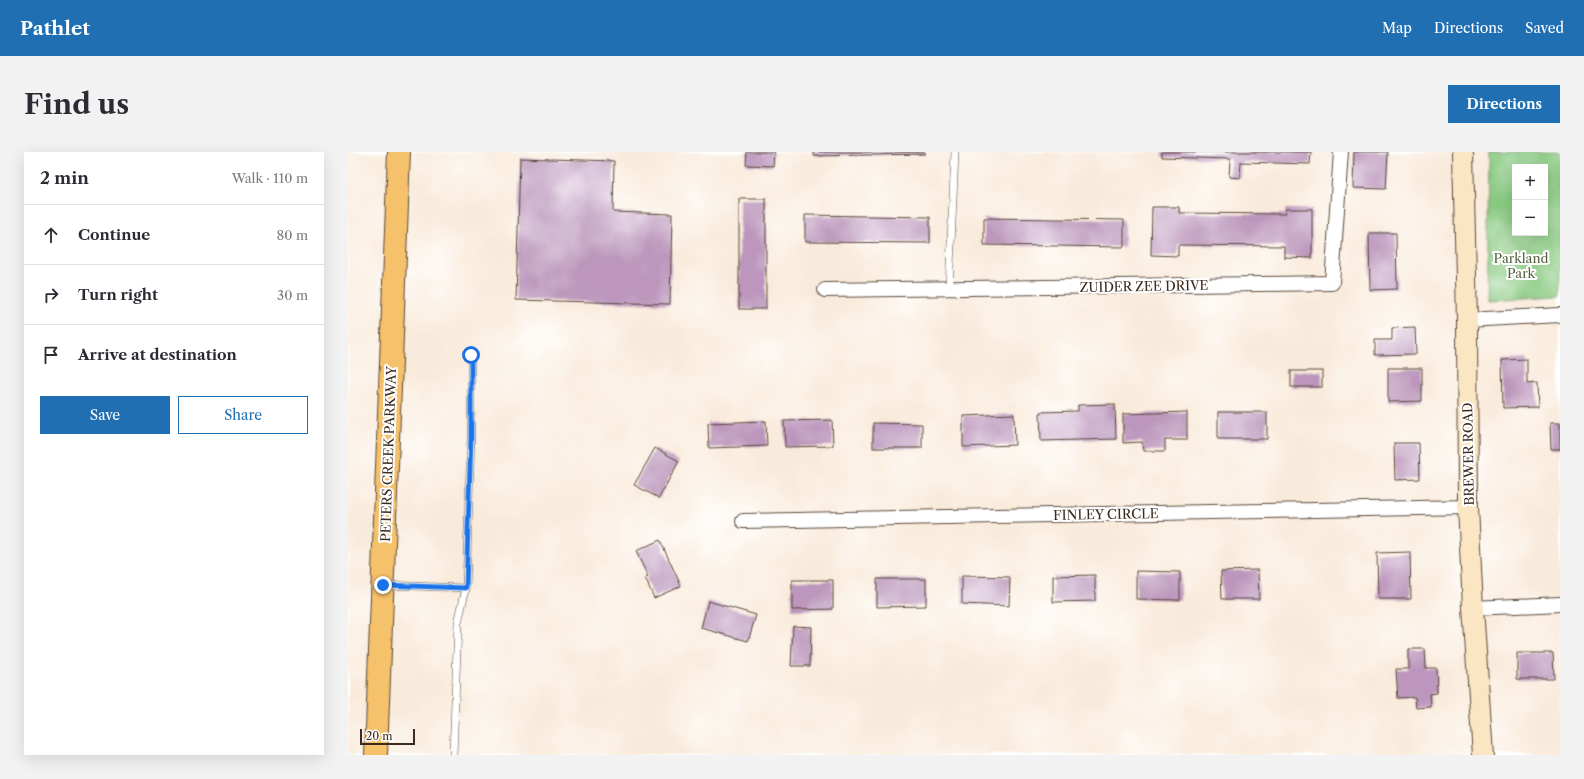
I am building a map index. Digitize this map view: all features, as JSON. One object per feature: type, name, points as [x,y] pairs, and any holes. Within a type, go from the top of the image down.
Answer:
[{"type":"main road","name":"PETERS CREEK PARKWAY","points":[[376,755],[399,152]]},
{"type":"street","name":"ZUIDER ZEE DRIVE","points":[[825,290],[1332,283],[1342,152]]},
{"type":"street","name":"BREWER ROAD","points":[[1463,152],[1467,320],[1468,507],[1483,755]]},
{"type":"street","points":[[1467,320],[1560,315]]},
{"type":"street","name":"FINLEY CIRCLE","points":[[743,521],[1468,507]]},
{"type":"street","points":[[1473,608],[1560,604]]},
{"type":"lane","points":[[949,289],[955,152]]},
{"type":"lane","points":[[453,755],[458,623],[466,588],[471,437],[471,355]]},
{"type":"lane","points":[[383,585],[466,588]]},
{"type":"green space","name":"Parkland Park","points":[[1489,152],[1560,152],[1560,296],[1487,300]]},
{"type":"building","points":[[747,152],[774,152],[773,166],[746,165]]},
{"type":"building","points":[[814,152],[925,152],[925,154],[814,156]]},
{"type":"building","points":[[1162,152],[1311,152],[1310,164],[1241,162],[1240,178],[1229,177],[1230,159],[1162,157]]},
{"type":"building","points":[[1354,152],[1388,152],[1386,189],[1353,188]]},
{"type":"building","points":[[520,158],[614,161],[613,212],[672,214],[670,304],[516,300]]},
{"type":"building","points":[[739,199],[766,199],[766,309],[739,309]]},
{"type":"building","points":[[1152,207],[1179,207],[1179,213],[1285,214],[1285,209],[1312,209],[1312,258],[1284,257],[1284,246],[1178,245],[1178,256],[1151,255]]},
{"type":"building","points":[[805,215],[930,217],[930,243],[805,242]]},
{"type":"building","points":[[984,218],[1124,220],[1124,247],[984,245]]},
{"type":"building","points":[[1369,233],[1396,233],[1397,289],[1370,290]]},
{"type":"building","points":[[1415,327],[1416,354],[1375,355],[1375,340],[1392,340],[1392,328]]},
{"type":"building","points":[[1527,359],[1527,384],[1537,383],[1538,407],[1503,408],[1502,360]]},
{"type":"building","points":[[1388,368],[1422,368],[1422,401],[1388,402]]},
{"type":"building","points":[[1291,371],[1322,371],[1322,387],[1291,387]]},
{"type":"building","points":[[1115,404],[1116,439],[1041,441],[1040,412],[1078,411],[1078,405]]},
{"type":"building","points":[[1187,412],[1187,440],[1165,440],[1165,451],[1143,451],[1142,442],[1123,443],[1123,414]]},
{"type":"building","points":[[1218,412],[1267,412],[1267,439],[1218,439]]},
{"type":"building","points":[[1014,414],[1015,445],[963,447],[963,416]]},
{"type":"building","points":[[832,420],[833,446],[785,447],[784,421]]},
{"type":"building","points":[[766,421],[767,446],[709,448],[708,423]]},
{"type":"building","points":[[873,423],[922,424],[922,448],[873,448]]},
{"type":"building","points":[[1550,423],[1560,423],[1560,449],[1551,449]]},
{"type":"building","points":[[1394,443],[1419,443],[1420,479],[1395,480]]},
{"type":"building","points":[[655,448],[679,461],[659,498],[634,485]]},
{"type":"building","points":[[660,540],[681,586],[654,598],[645,578],[648,577],[636,551]]},
{"type":"building","points":[[1410,552],[1411,599],[1378,599],[1377,553]]},
{"type":"building","points":[[1258,570],[1259,599],[1222,599],[1221,571]]},
{"type":"building","points":[[1136,571],[1180,572],[1180,600],[1136,599]]},
{"type":"building","points":[[1095,575],[1095,601],[1053,602],[1053,576]]},
{"type":"building","points":[[962,576],[1010,577],[1009,606],[962,604]]},
{"type":"building","points":[[877,579],[926,579],[926,606],[877,607]]},
{"type":"building","points":[[792,580],[833,580],[833,609],[792,610]]},
{"type":"building","points":[[708,601],[756,615],[748,641],[701,628]]},
{"type":"building","points":[[793,626],[811,627],[810,666],[791,666]]},
{"type":"building","points":[[1408,649],[1425,649],[1426,668],[1436,668],[1437,693],[1430,694],[1431,707],[1416,708],[1415,697],[1398,698],[1396,669],[1408,669]]},
{"type":"building","points":[[1517,653],[1553,653],[1554,679],[1517,679]]},
{"type":"route","points":[[383,585],[466,588],[471,437],[471,355]]}]
